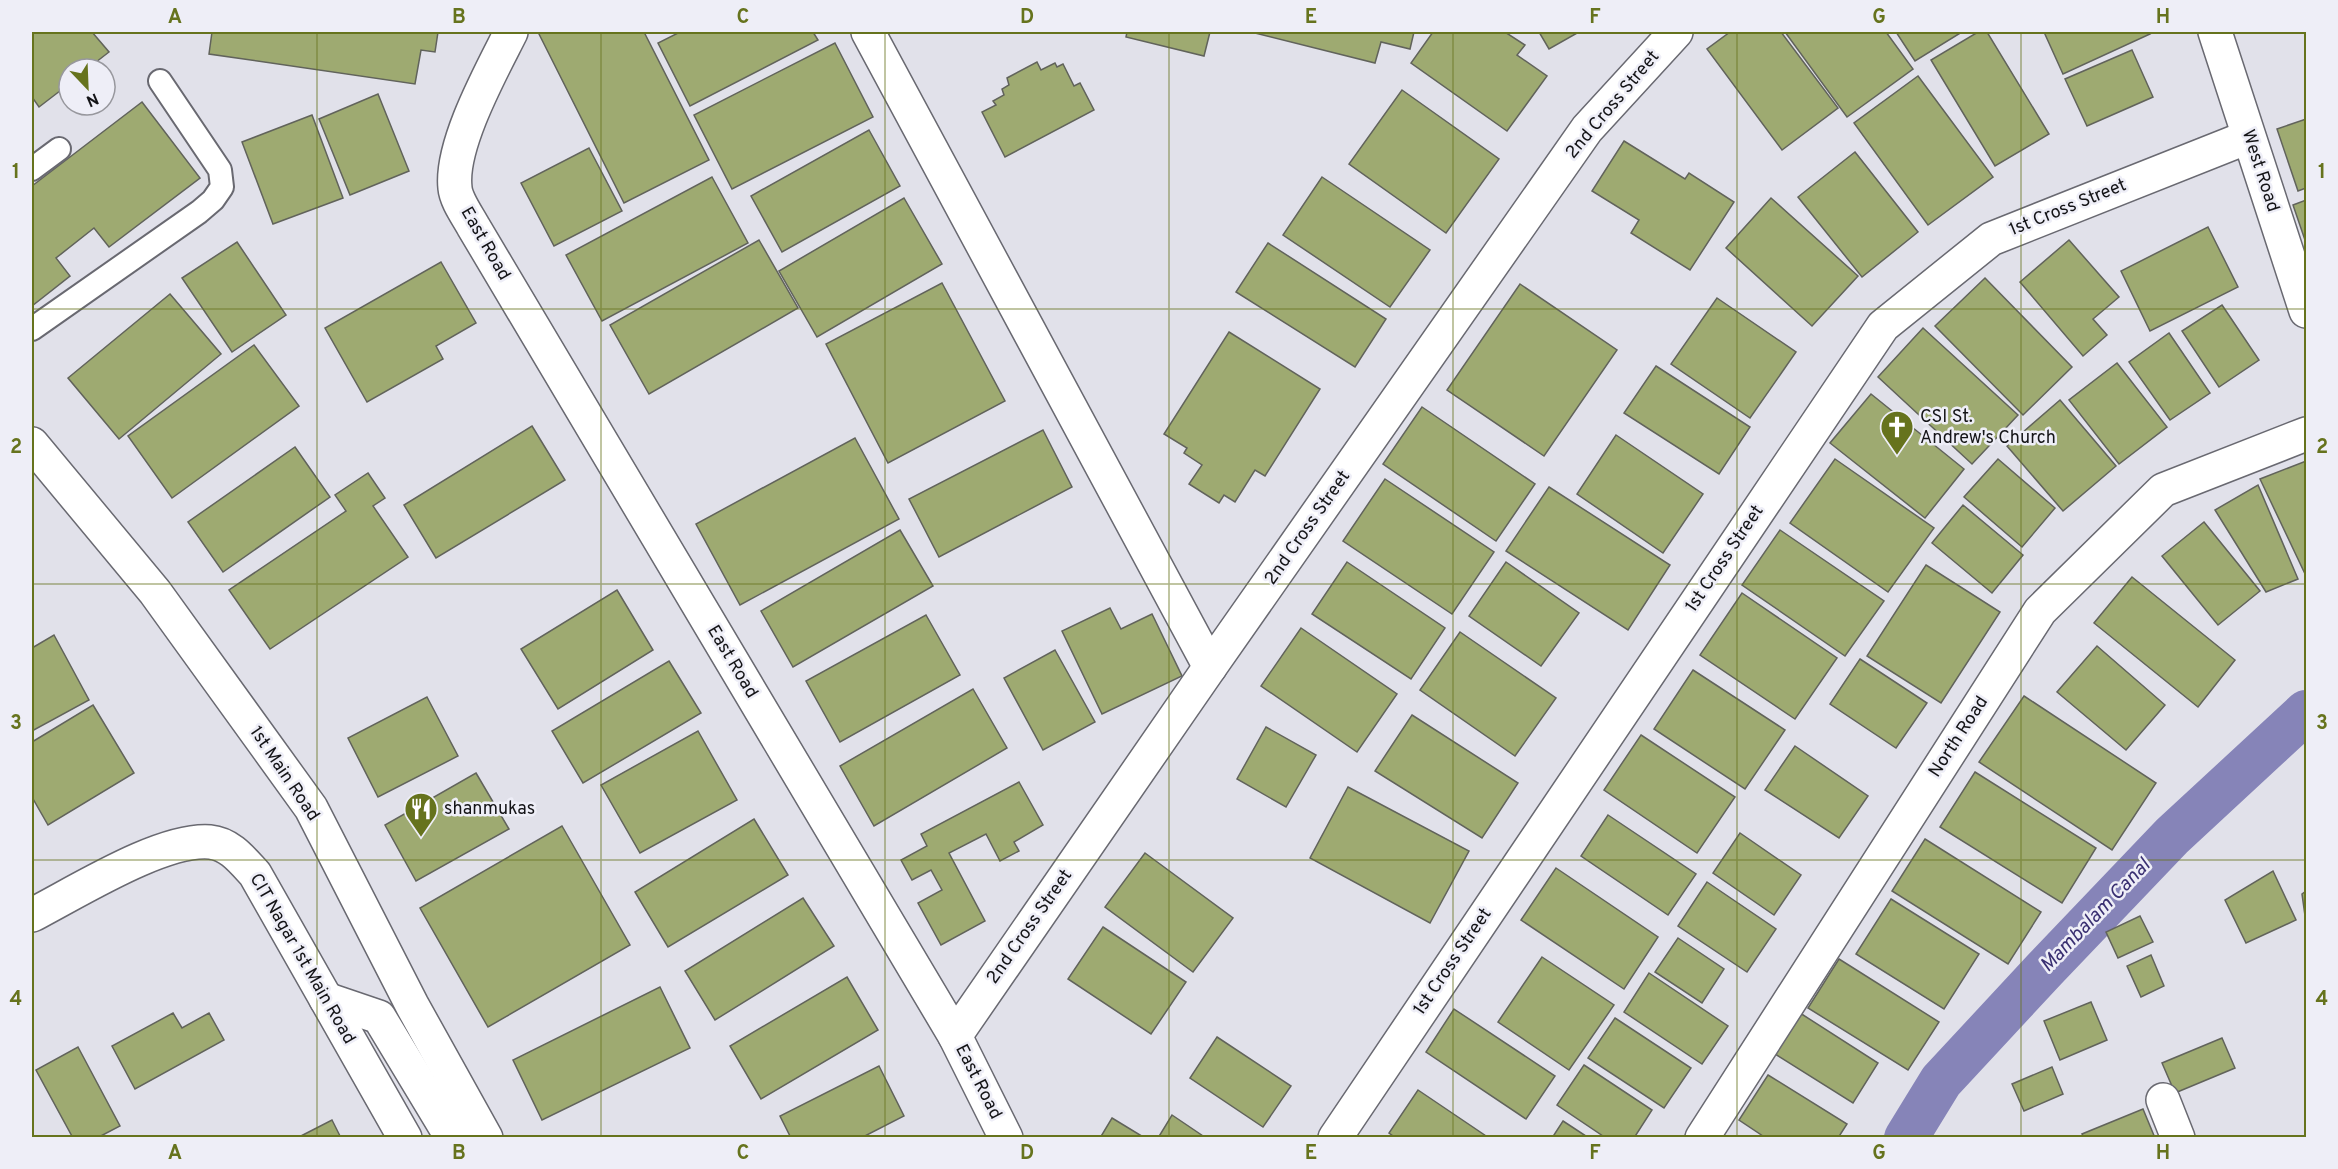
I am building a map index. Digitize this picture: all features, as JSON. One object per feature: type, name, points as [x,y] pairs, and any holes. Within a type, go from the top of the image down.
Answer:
[{"type":"street","name":"East Road","points":[[512,32],[471,118],[459,158],[454,189],[473,226],[955,1036],[1006,1137]]},
{"type":"street","points":[[868,32],[1210,667]]},
{"type":"street","name":"2nd Cross Street","points":[[955,1036],[1587,129],[1676,32]]},
{"type":"street","name":"West Road","points":[[2215,32],[2307,311]]},
{"type":"street","name":"1st Cross Street","points":[[1335,1137],[1882,326],[1991,239],[2248,137]]},
{"type":"street","name":"North Road","points":[[1702,1137],[2040,611],[2163,490],[2307,434]]},
{"type":"street","name":"1st Main Road","points":[[32,444],[155,592],[311,808],[388,960],[486,1137]]},
{"type":"street","name":"CIT Nagar 1st Main Road","points":[[32,915],[158,850],[183,844],[212,842],[233,850],[255,874],[405,1137]]},
{"type":"street","points":[[379,1017],[388,960]]},
{"type":"street","points":[[326,999],[379,1017],[452,1137]]},
{"type":"street","points":[[2163,1100],[2178,1137]]},
{"type":"lane","points":[[32,329],[199,212],[213,200],[222,187],[220,170],[160,81]]},
{"type":"lane","points":[[32,170],[59,149]]},
{"type":"building","points":[[32,32],[92,32],[109,52],[103,57],[57,57],[57,93],[39,107],[32,97]]},
{"type":"building","points":[[212,32],[438,32],[435,52],[421,50],[415,84],[209,54]]},
{"type":"building","points":[[538,32],[644,32],[709,160],[624,203]]},
{"type":"building","points":[[680,32],[813,32],[818,40],[690,106],[658,43]]},
{"type":"building","points":[[1127,32],[1210,32],[1204,56],[1126,37]]},
{"type":"building","points":[[1251,32],[1414,32],[1410,49],[1381,42],[1375,63]]},
{"type":"building","points":[[1433,32],[1505,32],[1525,45],[1517,55],[1547,76],[1507,131],[1411,63]]},
{"type":"building","points":[[1539,32],[1579,32],[1549,49]]},
{"type":"building","points":[[1730,32],[1781,32],[1838,108],[1782,150],[1707,49]]},
{"type":"building","points":[[1785,32],[1886,32],[1913,69],[1847,117]]},
{"type":"building","points":[[1896,32],[1962,32],[1915,61]]},
{"type":"building","points":[[1978,32],[1987,32],[2049,134],[1995,166],[1931,60]]},
{"type":"building","points":[[2044,32],[2148,32],[2150,34],[2063,74]]},
{"type":"building","points":[[835,43],[873,117],[732,189],[694,115]]},
{"type":"building","points":[[2132,50],[2153,97],[2087,126],[2065,79]]},
{"type":"building","points":[[1037,62],[1041,70],[1055,63],[1057,67],[1063,64],[1074,86],[1080,83],[1094,110],[1005,157],[982,112],[996,105],[993,101],[1004,95],[1002,89],[1009,85],[1007,78]]},
{"type":"building","points":[[1918,76],[1993,177],[1928,225],[1854,123]]},
{"type":"building","points":[[1402,90],[1499,159],[1446,233],[1349,164]]},
{"type":"building","points":[[378,94],[409,171],[350,195],[319,119]]},
{"type":"building","points":[[142,102],[200,178],[109,247],[94,228],[56,258],[70,276],[32,306],[32,186]]},
{"type":"building","points":[[312,115],[343,198],[273,224],[242,142]]},
{"type":"building","points":[[2306,119],[2306,188],[2298,191],[2277,129]]},
{"type":"building","points":[[869,130],[900,186],[782,252],[751,196]]},
{"type":"building","points":[[1624,141],[1685,179],[1689,173],[1734,202],[1690,270],[1631,233],[1639,220],[1592,191]]},
{"type":"building","points":[[589,148],[622,211],[554,246],[521,183]]},
{"type":"building","points":[[1855,152],[1918,232],[1862,277],[1798,197]]},
{"type":"building","points":[[712,177],[748,243],[602,321],[566,255]]},
{"type":"building","points":[[1322,177],[1430,250],[1390,307],[1283,235]]},
{"type":"building","points":[[904,198],[942,264],[817,337],[779,271]]},
{"type":"building","points":[[1771,198],[1858,276],[1812,326],[1726,248]]},
{"type":"building","points":[[2306,200],[2306,243],[2293,205]]},
{"type":"building","points":[[2208,227],[2238,287],[2150,331],[2121,271]]},
{"type":"building","points":[[759,240],[798,308],[649,394],[610,325]]},
{"type":"building","points":[[2069,240],[2119,297],[2093,319],[2107,335],[2083,356],[2020,282]]},
{"type":"building","points":[[237,242],[286,315],[232,352],[182,278]]},
{"type":"building","points":[[1268,243],[1386,319],[1355,367],[1236,292]]},
{"type":"building","points":[[441,262],[476,323],[436,346],[443,359],[367,402],[325,328]]},
{"type":"building","points":[[1985,278],[2072,367],[2023,415],[1935,326]]},
{"type":"building","points":[[942,283],[1005,401],[888,463],[826,344]]},
{"type":"building","points":[[1520,284],[1617,350],[1544,456],[1447,390]]},
{"type":"building","points":[[170,294],[221,354],[119,439],[68,378]]},
{"type":"building","points":[[1717,298],[1796,352],[1750,418],[1671,364]]},
{"type":"building","points":[[2222,305],[2259,360],[2219,387],[2182,331]]},
{"type":"building","points":[[1923,328],[2018,415],[1972,464],[1878,377]]},
{"type":"building","points":[[1229,332],[1320,389],[1265,476],[1255,470],[1235,502],[1224,495],[1219,503],[1189,484],[1202,465],[1184,453],[1187,448],[1164,434]]},
{"type":"building","points":[[2169,333],[2210,393],[2170,420],[2129,362]]},
{"type":"building","points":[[254,345],[299,406],[172,498],[128,436]]},
{"type":"building","points":[[2117,363],[2167,427],[2119,464],[2069,400]]},
{"type":"building","points":[[1656,366],[1750,427],[1719,474],[1624,413]]},
{"type":"building","name":"CSI St. Andrew's Church","points":[[1871,394],[1964,469],[1925,518],[1830,443]]},
{"type":"building","points":[[2060,400],[2116,466],[2063,511],[2007,446]]},
{"type":"building","points":[[1422,407],[1535,484],[1496,541],[1383,464]]},
{"type":"building","points":[[532,426],[565,480],[436,558],[404,505]]},
{"type":"building","points":[[1043,430],[1072,487],[939,557],[909,499]]},
{"type":"building","points":[[1616,435],[1703,494],[1663,553],[1577,494]]},
{"type":"building","points":[[855,438],[899,519],[740,605],[696,524]]},
{"type":"building","points":[[295,447],[330,497],[223,572],[188,522]]},
{"type":"building","points":[[1835,459],[1934,528],[1888,592],[1790,523]]},
{"type":"building","points":[[1998,459],[2055,508],[2022,547],[1964,497]]},
{"type":"building","points":[[2306,461],[2306,576],[2260,479]]},
{"type":"building","points":[[368,473],[385,498],[373,506],[408,557],[270,649],[229,590],[346,511],[335,495]]},
{"type":"building","points":[[1385,479],[1494,552],[1452,614],[1343,541]]},
{"type":"building","points":[[2258,485],[2298,579],[2266,592],[2215,510]]},
{"type":"building","points":[[1549,487],[1670,565],[1628,630],[1506,551]]},
{"type":"building","points":[[1963,505],[2023,555],[1992,593],[1932,543]]},
{"type":"building","points":[[2204,522],[2260,591],[2218,625],[2162,556]]},
{"type":"building","points":[[900,530],[933,586],[793,667],[761,611]]},
{"type":"building","points":[[1780,530],[1884,601],[1845,656],[1742,585]]},
{"type":"building","points":[[1347,562],[1445,628],[1411,679],[1312,614]]},
{"type":"building","points":[[1506,562],[1579,613],[1541,666],[1469,616]]},
{"type":"building","points":[[1926,565],[2000,612],[1941,703],[1867,656]]},
{"type":"building","points":[[2132,577],[2235,660],[2198,707],[2094,623]]},
{"type":"building","points":[[617,590],[653,650],[558,709],[521,649]]},
{"type":"building","points":[[1742,593],[1837,658],[1795,719],[1700,655]]},
{"type":"building","points":[[1110,608],[1121,629],[1152,614],[1182,676],[1102,714],[1062,631]]},
{"type":"building","points":[[926,615],[960,675],[840,742],[806,681]]},
{"type":"building","points":[[1301,628],[1397,694],[1357,752],[1261,686]]},
{"type":"building","points":[[1460,632],[1556,698],[1515,756],[1420,690]]},
{"type":"building","points":[[54,635],[89,700],[32,731],[32,648]]},
{"type":"building","points":[[2097,646],[2165,705],[2126,750],[2057,692]]},
{"type":"building","points":[[1055,650],[1095,722],[1043,750],[1004,678]]},
{"type":"building","points":[[1860,659],[1927,703],[1896,748],[1830,704]]},
{"type":"building","points":[[669,661],[701,713],[583,783],[552,731]]},
{"type":"building","points":[[1693,670],[1785,730],[1745,789],[1654,729]]},
{"type":"building","points":[[973,689],[1007,748],[874,826],[840,766]]},
{"type":"building","points":[[2024,696],[2156,783],[2112,850],[1979,762]]},
{"type":"building","points":[[427,697],[458,756],[378,797],[348,738]]},
{"type":"building","points":[[93,705],[134,773],[48,825],[32,797],[32,742]]},
{"type":"building","points":[[1412,715],[1518,783],[1482,838],[1375,771]]},
{"type":"building","points":[[1266,727],[1316,755],[1286,807],[1237,779]]},
{"type":"building","points":[[698,731],[737,800],[640,853],[601,785]]},
{"type":"building","points":[[1641,735],[1735,797],[1697,853],[1604,790]]},
{"type":"building","points":[[1795,746],[1868,796],[1839,838],[1765,790]]},
{"type":"building","points":[[1975,772],[2096,848],[2062,903],[1940,827]]},
{"type":"building","points":[[476,773],[509,829],[416,881],[385,825]]},
{"type":"building","points":[[1019,782],[1043,825],[1014,842],[1019,851],[1000,861],[986,834],[949,853],[985,921],[941,945],[918,903],[942,890],[931,870],[912,880],[901,860],[927,846],[921,834]]},
{"type":"building","points":[[1348,787],[1469,851],[1430,923],[1310,858]]},
{"type":"building","points":[[1608,815],[1696,874],[1668,915],[1581,856]]},
{"type":"building","points":[[754,819],[788,875],[668,947],[635,892]]},
{"type":"building","points":[[562,826],[630,945],[488,1027],[420,908]]},
{"type":"building","points":[[1740,833],[1801,875],[1774,915],[1713,873]]},
{"type":"building","points":[[1925,839],[2041,912],[2008,964],[1892,891]]},
{"type":"building","points":[[1145,853],[1233,918],[1193,972],[1105,907]]},
{"type":"building","points":[[1556,868],[1658,937],[1624,989],[1521,920]]},
{"type":"building","points":[[2273,871],[2296,920],[2246,943],[2225,900]]},
{"type":"building","points":[[1707,882],[1776,929],[1747,972],[1678,926]]},
{"type":"building","points":[[2306,891],[2306,923],[2302,894]]},
{"type":"building","points":[[803,898],[834,946],[715,1020],[685,971]]},
{"type":"building","points":[[1891,899],[1979,954],[1944,1009],[1856,954]]},
{"type":"building","points":[[2140,916],[2153,942],[2118,958],[2106,932]]},
{"type":"building","points":[[1103,927],[1186,982],[1151,1034],[1068,979]]},
{"type":"building","points":[[1678,938],[1724,969],[1702,1003],[1655,972]]},
{"type":"building","points":[[2151,955],[2164,986],[2141,997],[2127,966]]},
{"type":"building","points":[[1542,957],[1614,1005],[1569,1070],[1498,1022]]},
{"type":"building","points":[[1839,959],[1939,1022],[1908,1070],[1808,1008]]},
{"type":"building","points":[[1649,973],[1728,1026],[1702,1064],[1624,1012]]},
{"type":"building","points":[[847,977],[878,1030],[761,1099],[730,1046]]},
{"type":"building","points":[[660,987],[690,1048],[542,1120],[513,1060]]},
{"type":"building","points":[[2091,1002],[2107,1040],[2060,1060],[2044,1021]]},
{"type":"building","points":[[1454,1009],[1555,1076],[1526,1119],[1426,1052]]},
{"type":"building","points":[[173,1013],[182,1028],[209,1013],[224,1040],[135,1089],[112,1046]]},
{"type":"building","points":[[1800,1013],[1878,1063],[1853,1103],[1775,1054]]},
{"type":"building","points":[[1615,1018],[1691,1068],[1664,1108],[1588,1058]]},
{"type":"building","points":[[1217,1037],[1291,1086],[1263,1127],[1190,1078]]},
{"type":"building","points":[[2222,1038],[2235,1068],[2175,1093],[2162,1063]]},
{"type":"building","points":[[78,1047],[120,1126],[97,1138],[73,1138],[36,1070]]},
{"type":"building","points":[[1584,1065],[1652,1110],[1634,1138],[1606,1138],[1557,1105]]},
{"type":"building","points":[[879,1066],[904,1116],[861,1138],[791,1138],[780,1116]]},
{"type":"building","points":[[2052,1067],[2063,1094],[2024,1111],[2012,1084]]},
{"type":"building","points":[[1768,1075],[1847,1124],[1838,1138],[1766,1138],[1739,1120]]},
{"type":"building","points":[[1418,1090],[1489,1138],[1396,1138],[1389,1133]]},
{"type":"building","points":[[2143,1109],[2155,1138],[2084,1138],[2082,1134]]},
{"type":"building","points":[[1172,1115],[1206,1138],[1158,1138]]},
{"type":"building","points":[[1112,1118],[1145,1138],[1100,1138]]},
{"type":"building","points":[[332,1120],[341,1138],[297,1138]]},
{"type":"building","points":[[1563,1121],[1589,1138],[1552,1138]]},
{"type":"waterway","name":"Mambalam Canal","points":[[1906,1138],[1941,1081],[2045,969],[2172,836],[2306,712]]},
{"type":"place","name":"CSI St. Andrew's Church","points":[[1897,456]]},
{"type":"place","name":"shanmukas","points":[[421,838]]}]
